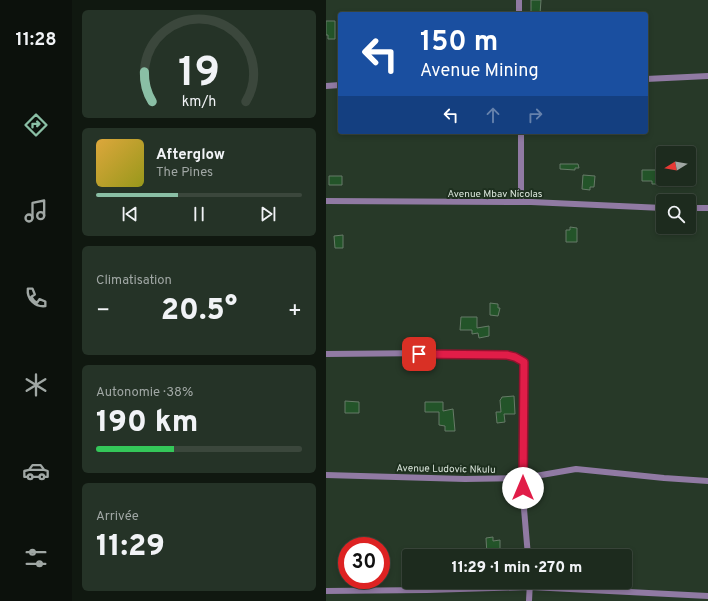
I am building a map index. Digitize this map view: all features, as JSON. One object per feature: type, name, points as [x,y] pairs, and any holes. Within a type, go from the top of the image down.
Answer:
[{"type":"street","points":[[519,0],[519,12]]},
{"type":"street","points":[[648,79],[708,76]]},
{"type":"street","points":[[326,86],[338,85]]},
{"type":"street","points":[[521,134],[521,202]]},
{"type":"street","name":"Avenue Mbav Nicolas","points":[[326,201],[521,202],[656,208]]},
{"type":"street","points":[[696,208],[708,208]]},
{"type":"street","points":[[326,354],[434,353],[507,355],[524,362],[523,497],[527,549]]},
{"type":"street","name":"Avenue Ludovic Nkulu","points":[[326,475],[457,479],[524,478],[576,469],[708,481]]},
{"type":"street","points":[[326,591],[448,589]]},
{"type":"street","points":[[529,601],[530,589]]},
{"type":"street","points":[[595,589],[708,596]]},
{"type":"building","points":[[531,0],[541,0],[540,12],[531,12]]},
{"type":"building","points":[[326,21],[335,21],[335,39],[328,39],[328,35],[326,35]]},
{"type":"building","points":[[560,164],[578,164],[579,168],[575,168],[575,170],[560,169]]},
{"type":"building","points":[[642,170],[656,170],[656,184],[652,184],[652,181],[642,181]]},
{"type":"building","points":[[583,175],[595,176],[594,187],[590,187],[590,190],[582,189]]},
{"type":"building","points":[[329,176],[342,176],[342,185],[329,185]]},
{"type":"building","points":[[570,227],[577,228],[577,242],[566,242],[566,230],[570,230]]},
{"type":"building","points":[[343,235],[343,248],[335,248],[334,236]]},
{"type":"building","points":[[490,303],[498,304],[498,308],[500,308],[498,316],[490,315]]},
{"type":"building","points":[[461,317],[477,317],[477,328],[489,326],[489,336],[479,338],[478,333],[472,334],[472,330],[460,330]]},
{"type":"building","points":[[514,396],[515,414],[504,414],[505,422],[497,423],[496,412],[501,412],[500,400],[502,397]]},
{"type":"building","points":[[345,401],[359,402],[359,413],[345,413]]},
{"type":"building","points":[[425,402],[443,402],[443,411],[453,409],[455,431],[445,431],[445,426],[439,425],[439,412],[425,412]]},
{"type":"building","points":[[493,537],[493,541],[500,540],[500,549],[487,549],[486,538]]},
{"type":"route","points":[[419,354],[507,355],[524,362],[523,488]]}]
